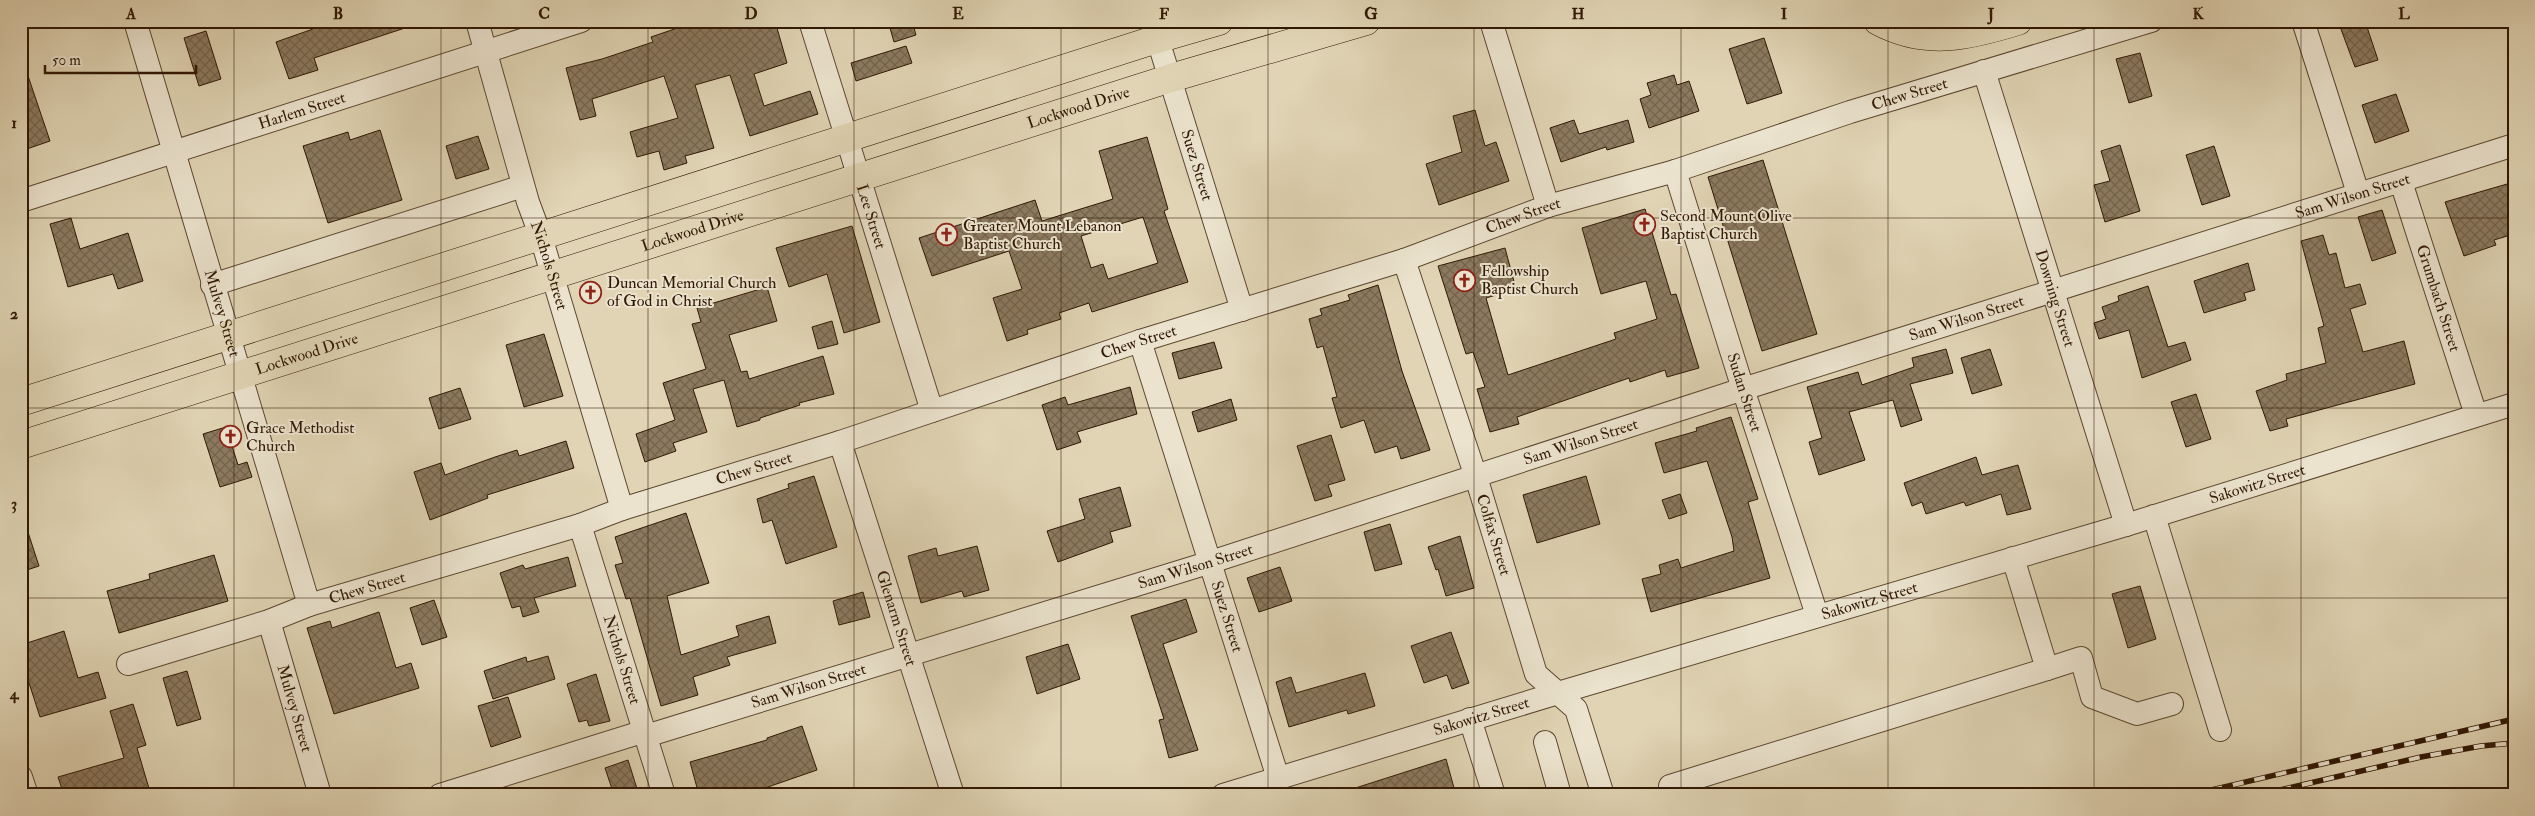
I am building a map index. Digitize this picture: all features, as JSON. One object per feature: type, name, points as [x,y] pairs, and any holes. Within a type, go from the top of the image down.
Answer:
[{"type":"main road","points":[[21,402],[847,138],[1155,30],[1219,21]]},
{"type":"main road","name":"Lockwood Drive","points":[[21,445],[1171,78],[1366,21]]},
{"type":"main road","points":[[1878,21],[1906,34],[1933,38],[1982,32],[2018,21]]},
{"type":"street","name":"Mulvey Street","points":[[135,21],[212,285],[309,605]]},
{"type":"street","name":"Nichols Street","points":[[477,21],[523,186],[541,237],[622,509]]},
{"type":"street","name":"Harlem Street","points":[[21,201],[581,21]]},
{"type":"street","name":"Lee Street","points":[[810,21],[932,411]]},
{"type":"street","points":[[1491,21],[1548,206]]},
{"type":"street","name":"Chew Street","points":[[128,664],[269,622],[309,605],[580,525],[622,509],[840,442],[1140,341],[1404,260],[1548,206],[1675,170],[1850,112],[2151,21]]},
{"type":"street","points":[[2306,28],[2358,193]]},
{"type":"street","name":"Suez Street","points":[[1155,30],[1242,310]]},
{"type":"street","name":"Downing Street","points":[[1984,71],[2126,525]]},
{"type":"street","name":"Sam Wilson Street","points":[[440,795],[909,655],[1211,562],[2358,193],[2401,182],[2514,146]]},
{"type":"street","name":"Sudan Street","points":[[1675,170],[1743,390],[1817,615]]},
{"type":"street","name":"Grumbach Street","points":[[2401,182],[2476,415]]},
{"type":"street","points":[[212,285],[523,186]]},
{"type":"street","name":"Colfax Street","points":[[1404,260],[1476,477],[1536,674],[1576,708],[1603,795]]},
{"type":"street","name":"Suez Street","points":[[1140,341],[1278,778]]},
{"type":"street","name":"Sakowitz Street","points":[[1223,795],[1558,692],[2126,525],[2514,404]]},
{"type":"street","name":"Glenarm Street","points":[[840,442],[953,795]]},
{"type":"street","points":[[2154,516],[2220,730]]},
{"type":"street","name":"Nichols Street","points":[[580,525],[664,795]]},
{"type":"street","points":[[2013,558],[2047,669]]},
{"type":"street","name":"Mulvey Street","points":[[269,622],[320,795]]},
{"type":"street","points":[[1670,786],[2081,658],[2092,697],[2137,714],[2172,704]]},
{"type":"street","points":[[1470,719],[1494,795]]},
{"type":"street","points":[[1545,742],[1560,795]]},
{"type":"street","points":[[21,777],[27,795]]},
{"type":"building","points":[[311,21],[417,21],[417,24],[314,58],[318,70],[289,79],[276,42],[313,29]]},
{"type":"building","points":[[698,21],[775,21],[787,63],[754,74],[764,106],[810,91],[818,114],[750,136],[730,75],[695,85],[714,148],[685,156],[687,163],[664,170],[659,151],[637,157],[630,132],[678,118],[664,76],[592,99],[596,116],[580,120],[566,68],[602,59],[653,42],[651,37]]},
{"type":"building","points":[[888,21],[912,21],[916,35],[894,42]]},
{"type":"building","points":[[2338,21],[2365,21],[2378,60],[2355,67]]},
{"type":"building","points":[[206,31],[221,79],[199,86],[184,38]]},
{"type":"building","points":[[1764,38],[1782,93],[1747,104],[1729,49]]},
{"type":"building","points":[[906,46],[912,63],[856,81],[851,63]]},
{"type":"building","points":[[2140,53],[2152,96],[2129,103],[2116,59]]},
{"type":"building","points":[[24,64],[50,141],[21,151],[21,65]]},
{"type":"building","points":[[1674,75],[1677,85],[1689,81],[1699,111],[1649,128],[1640,99],[1651,95],[1647,83]]},
{"type":"building","points":[[2396,94],[2409,131],[2375,143],[2362,105]]},
{"type":"building","points":[[1475,110],[1485,146],[1496,142],[1509,181],[1439,205],[1426,164],[1462,152],[1453,116]]},
{"type":"building","points":[[1574,120],[1579,134],[1628,120],[1634,142],[1607,150],[1606,147],[1561,162],[1550,128]]},
{"type":"building","points":[[380,130],[402,200],[328,223],[303,146],[348,132],[350,140]]},
{"type":"building","points":[[478,136],[489,169],[456,179],[446,146]]},
{"type":"building","points":[[1147,137],[1168,209],[1164,211],[1188,282],[1092,312],[1089,303],[1059,313],[1061,319],[1027,330],[1028,334],[1007,341],[993,298],[1022,289],[1009,251],[932,276],[919,238],[1035,200],[1042,221],[1113,199],[1099,151]],"holes":[[[1143,217],[1158,263],[1108,279],[1103,264],[1091,268],[1081,236]]]},
{"type":"building","points":[[2120,145],[2140,211],[2105,222],[2094,185],[2110,181],[2101,151]]},
{"type":"building","points":[[2214,146],[2230,196],[2202,205],[2186,155]]},
{"type":"building","points":[[1763,160],[1817,334],[1762,351],[1708,177]]},
{"type":"building","points":[[2514,182],[2514,234],[2494,240],[2496,245],[2464,256],[2445,202]]},
{"type":"building","points":[[1645,209],[1671,295],[1676,294],[1699,368],[1667,377],[1665,370],[1630,382],[1629,378],[1517,417],[1519,424],[1490,432],[1477,389],[1485,387],[1473,352],[1466,354],[1438,266],[1505,248],[1516,289],[1486,298],[1508,375],[1616,339],[1614,333],[1657,319],[1646,281],[1601,294],[1582,228]]},
{"type":"building","points":[[2382,210],[2396,253],[2372,261],[2358,217]]},
{"type":"building","points":[[71,218],[80,249],[128,233],[143,281],[118,289],[113,274],[68,287],[50,224]]},
{"type":"building","points":[[852,226],[880,322],[844,333],[827,274],[789,287],[776,248]]},
{"type":"building","points":[[2323,235],[2329,255],[2336,253],[2345,288],[2360,284],[2366,304],[2350,309],[2363,352],[2404,341],[2415,384],[2286,419],[2288,426],[2270,431],[2256,391],[2287,380],[2286,374],[2326,363],[2318,328],[2324,326],[2301,241]]},
{"type":"building","points":[[2248,263],[2255,290],[2244,293],[2246,300],[2204,313],[2194,281]]},
{"type":"building","points":[[1378,285],[1402,371],[1430,450],[1401,459],[1397,446],[1375,453],[1364,420],[1341,428],[1332,398],[1337,397],[1323,346],[1317,348],[1309,319],[1322,315],[1320,309],[1350,300],[1348,295]]},
{"type":"building","points":[[2148,286],[2168,347],[2185,342],[2191,360],[2142,378],[2129,330],[2099,339],[2094,323],[2106,319],[2102,307],[2119,301],[2118,296]]},
{"type":"building","points":[[767,287],[777,321],[729,335],[741,372],[747,371],[749,379],[823,356],[834,394],[799,403],[800,405],[737,427],[724,380],[693,389],[707,432],[673,443],[676,451],[645,462],[636,434],[675,420],[663,383],[706,369],[692,324],[701,322],[697,308]]},
{"type":"building","points":[[832,321],[838,344],[818,349],[812,327]]},
{"type":"building","points":[[544,334],[563,396],[524,407],[506,345]]},
{"type":"building","points":[[1214,342],[1222,368],[1179,379],[1172,353]]},
{"type":"building","points":[[1946,349],[1953,373],[1910,384],[1922,420],[1901,427],[1893,400],[1849,412],[1865,460],[1819,475],[1809,442],[1822,438],[1807,387],[1858,372],[1862,385],[1914,367],[1912,358]]},
{"type":"building","points":[[1990,349],[2002,385],[1972,394],[1961,358]]},
{"type":"building","points":[[1130,387],[1137,414],[1077,432],[1081,442],[1057,450],[1042,405],[1065,397],[1068,405]]},
{"type":"building","points":[[460,388],[471,419],[439,429],[429,398]]},
{"type":"building","points":[[2196,394],[2211,439],[2186,447],[2171,402]]},
{"type":"building","points":[[1231,399],[1237,420],[1198,432],[1192,412]]},
{"type":"building","points":[[1731,417],[1758,499],[1748,502],[1770,578],[1651,612],[1642,579],[1661,574],[1659,565],[1678,559],[1681,568],[1734,551],[1732,537],[1707,461],[1664,473],[1655,443],[1697,431],[1696,428]]},
{"type":"building","points":[[226,427],[238,465],[247,462],[252,477],[220,487],[203,434]]},
{"type":"building","points":[[1331,435],[1345,480],[1328,485],[1332,496],[1315,501],[1297,446]]},
{"type":"building","points":[[566,441],[574,468],[487,495],[488,498],[430,520],[414,472],[441,463],[445,475],[517,450],[519,456]]},
{"type":"building","points":[[1976,457],[1982,475],[2018,465],[2031,509],[2007,515],[2001,494],[1966,506],[1964,502],[1926,514],[1922,502],[1912,506],[1904,483]]},
{"type":"building","points":[[814,476],[837,547],[786,564],[772,520],[763,523],[757,499],[789,488],[788,484]]},
{"type":"building","points":[[1586,476],[1600,524],[1537,543],[1523,495]]},
{"type":"building","points":[[1120,487],[1131,526],[1110,532],[1113,542],[1058,562],[1047,531],[1085,519],[1079,499]]},
{"type":"building","points":[[1680,494],[1687,513],[1669,519],[1662,500]]},
{"type":"building","points":[[686,513],[709,583],[667,596],[681,655],[739,636],[736,626],[769,616],[776,643],[727,657],[730,665],[693,677],[698,695],[661,706],[630,598],[626,599],[615,565],[623,563],[615,537]]},
{"type":"building","points":[[21,523],[25,523],[39,566],[21,572]]},
{"type":"building","points":[[1390,524],[1402,564],[1375,571],[1364,532]]},
{"type":"building","points":[[1460,536],[1474,588],[1446,596],[1438,569],[1436,570],[1428,547]]},
{"type":"building","points":[[977,546],[989,590],[964,597],[962,591],[921,603],[908,556],[936,548],[938,556]]},
{"type":"building","points":[[214,555],[228,601],[119,633],[107,591],[150,579],[149,574]]},
{"type":"building","points":[[568,557],[576,586],[534,598],[539,612],[523,617],[520,606],[512,608],[500,573],[523,565],[525,569]]},
{"type":"building","points":[[1280,567],[1292,601],[1259,612],[1247,578]]},
{"type":"building","points":[[2140,586],[2156,639],[2128,648],[2112,594]]},
{"type":"building","points":[[863,592],[870,617],[839,625],[833,601]]},
{"type":"building","points":[[1186,599],[1197,632],[1163,644],[1198,750],[1169,758],[1159,720],[1164,719],[1131,616]]},
{"type":"building","points":[[434,600],[447,637],[422,645],[410,608]]},
{"type":"building","points":[[379,612],[396,668],[411,663],[419,688],[334,714],[307,628],[330,621],[332,628]]},
{"type":"building","points":[[64,631],[78,678],[98,672],[106,698],[40,717],[21,658],[21,645]]},
{"type":"building","points":[[1451,632],[1469,683],[1452,689],[1447,675],[1424,683],[1411,646]]},
{"type":"building","points":[[1068,644],[1080,679],[1037,694],[1026,657]]},
{"type":"building","points":[[548,656],[555,679],[493,699],[484,671],[526,657],[527,662]]},
{"type":"building","points":[[187,671],[201,719],[177,726],[163,678]]},
{"type":"building","points":[[1365,673],[1375,706],[1348,714],[1347,710],[1289,727],[1276,682],[1291,677],[1296,693]]},
{"type":"building","points":[[596,674],[610,721],[589,726],[587,720],[579,722],[567,684]]},
{"type":"building","points":[[508,697],[521,737],[491,747],[478,706]]},
{"type":"building","points":[[133,704],[146,745],[137,748],[151,795],[64,795],[58,777],[124,758],[110,711]]},
{"type":"building","points":[[802,726],[817,770],[765,788],[767,795],[699,795],[690,762],[767,740],[767,738]]},
{"type":"building","points":[[1446,759],[1456,795],[1346,795],[1346,791]]},
{"type":"building","points":[[628,760],[639,795],[614,795],[605,768]]},
{"type":"railway","points":[[2190,795],[2514,719]]},
{"type":"railway","points":[[2259,795],[2421,757],[2481,746],[2514,743]]},
{"type":"place","name":"Second Mount Olive Baptist Church","points":[[1644,225]]},
{"type":"place","name":"Greater Mount Lebanon Baptist Church","points":[[947,235]]},
{"type":"place","name":"Fellowship Baptist Church","points":[[1465,280]]},
{"type":"place","name":"Duncan Memorial Church of God in Christ","points":[[591,292]]},
{"type":"place","name":"Grace Methodist Church","points":[[230,437]]}]
